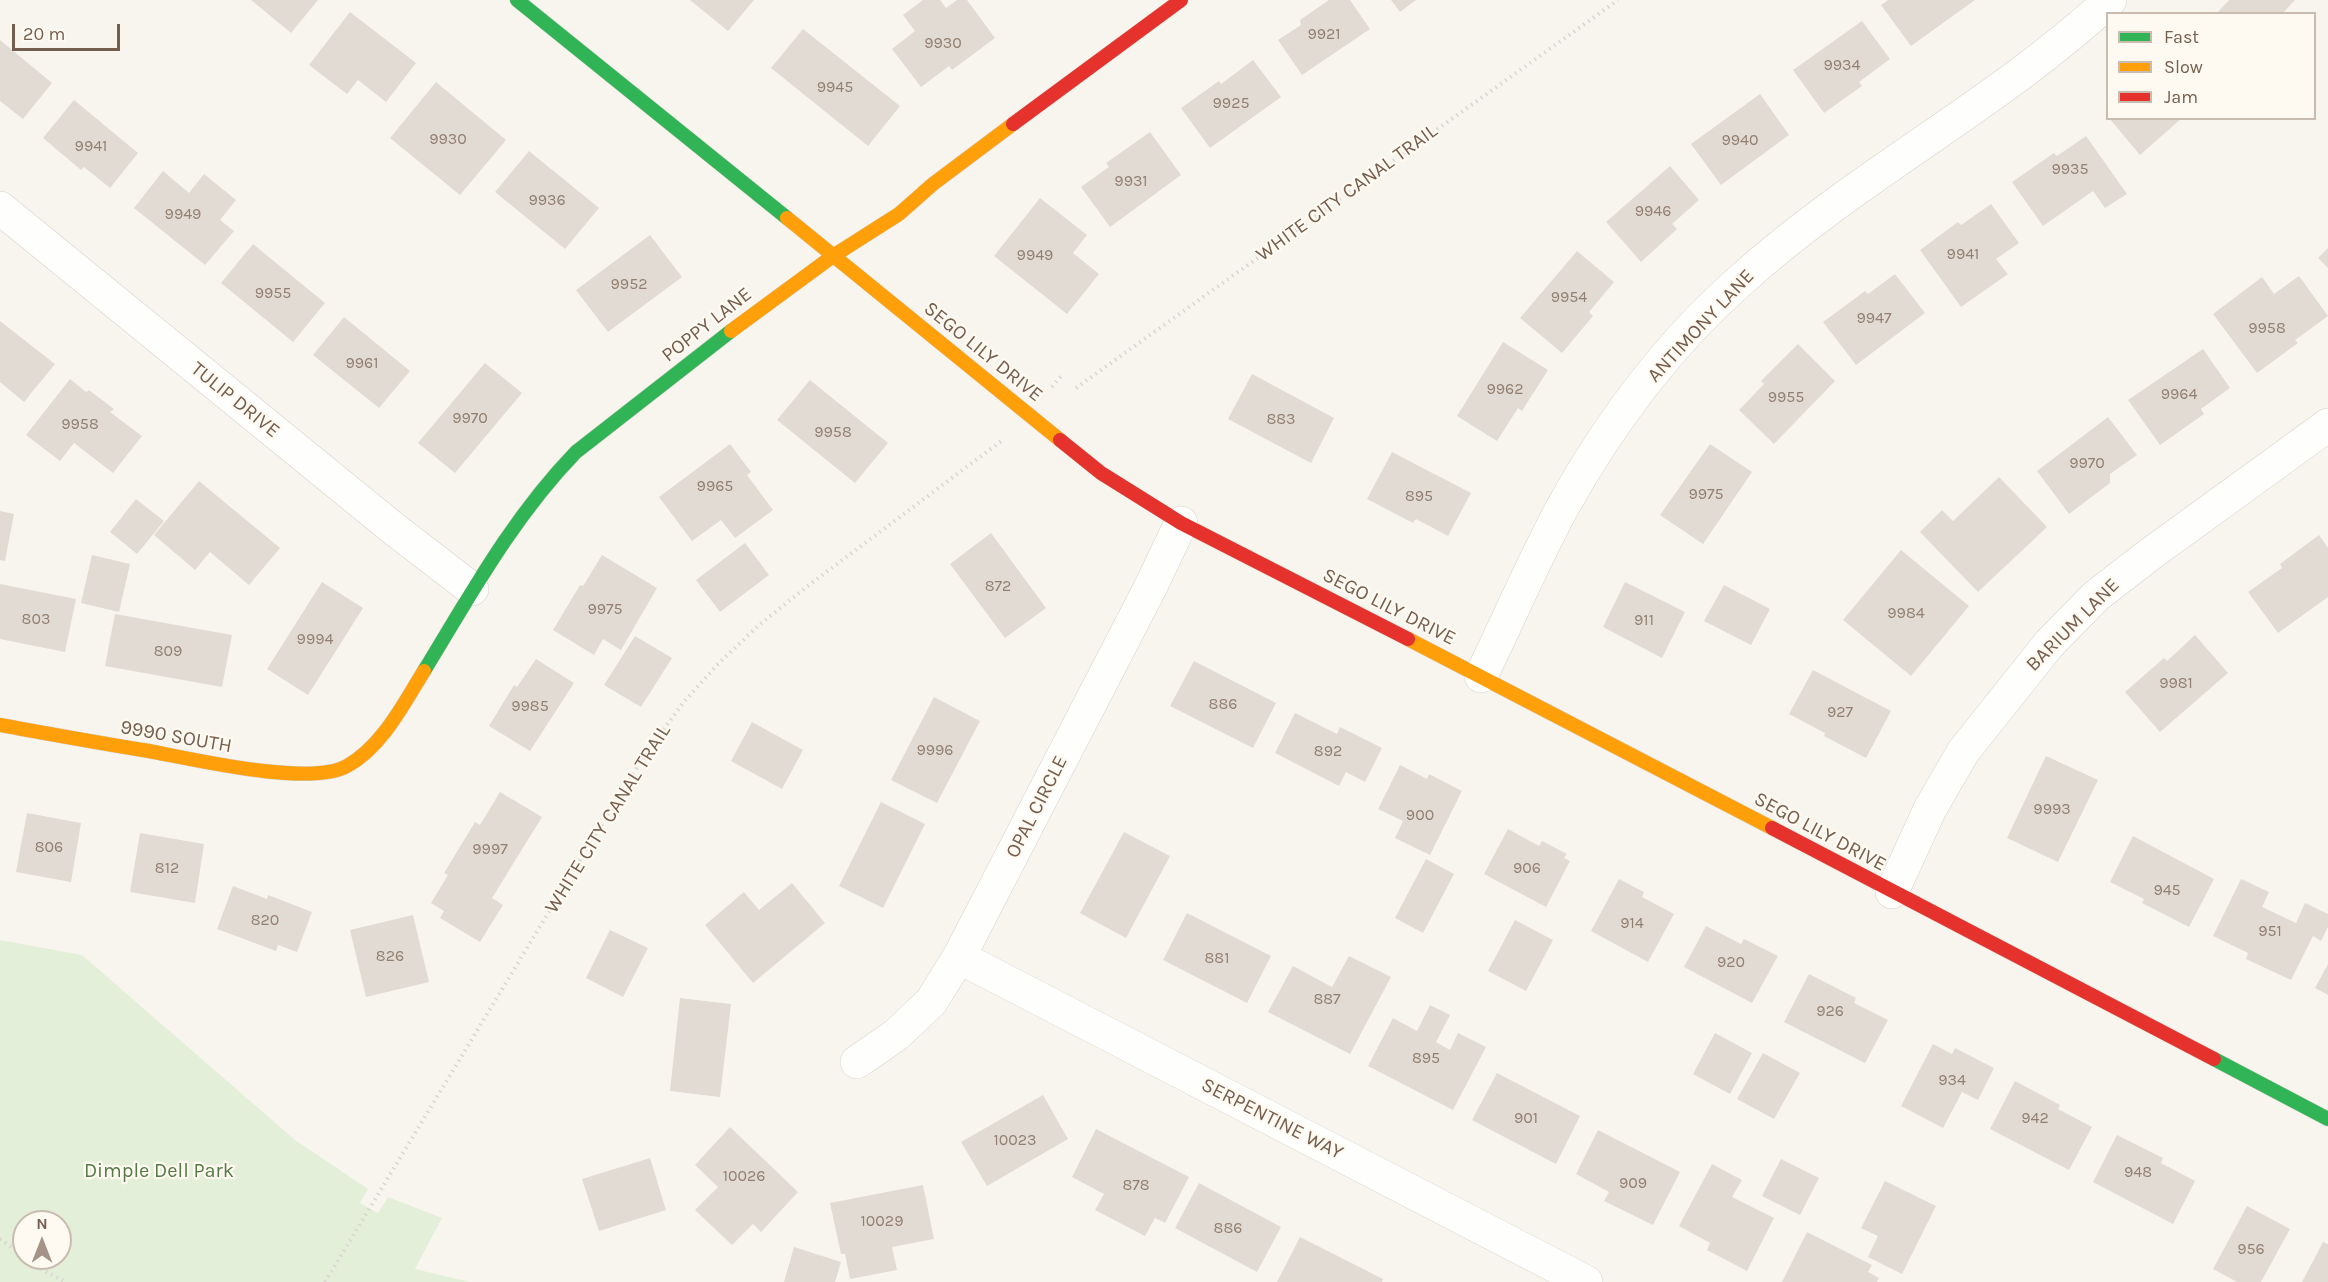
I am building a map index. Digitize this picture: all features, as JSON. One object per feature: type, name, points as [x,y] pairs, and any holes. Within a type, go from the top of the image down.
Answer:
[{"type":"main road","name":"SEGO LILY DRIVE","points":[[517,0],[1101,473],[1181,523],[1481,676],[2328,1119]]},
{"type":"main road","name":"POPPY LANE","points":[[346,768],[370,749],[390,723],[472,590],[549,479],[576,452],[772,299],[833,256],[899,214],[933,184],[1181,0]]},
{"type":"main road","name":"9990 SOUTH","points":[[0,725],[265,772],[308,773],[346,768]]},
{"type":"street","name":"ANTIMONY LANE","points":[[1481,676],[1561,511],[1613,426],[1673,349],[1740,280],[1817,218],[2041,57],[2110,0]]},
{"type":"street","name":"TULIP DRIVE","points":[[0,208],[472,590]]},
{"type":"street","name":"BARIUM LANE","points":[[1892,892],[1930,809],[1963,752],[2049,644],[2096,596],[2140,561],[2328,424]]},
{"type":"street","name":"OPAL CIRCLE","points":[[857,1062],[896,1035],[931,1002],[959,957],[1150,588],[1181,523]]},
{"type":"street","name":"SERPENTINE WAY","points":[[959,957],[1586,1282]]},
{"type":"path","name":"WHITE CITY CANAL TRAIL","points":[[1076,388],[1618,0]]},
{"type":"path","name":"WHITE CITY CANAL TRAIL","points":[[325,1282],[625,786],[684,703],[717,665],[759,625],[805,588],[995,447]]},
{"type":"path","points":[[43,1270],[66,1282]]},
{"type":"green space","name":"Dimple Dell Park","points":[[0,940],[82,955],[295,1140],[368,1189],[360,1203],[378,1213],[388,1197],[442,1218],[415,1269],[470,1282],[0,1282]]},
{"type":"building","points":[[251,0],[318,0],[291,33]]},
{"type":"building","points":[[690,0],[754,0],[728,31]]},
{"type":"building","points":[[923,0],[940,0],[946,8],[957,0],[967,0],[995,38],[952,70],[949,66],[921,87],[892,49],[915,31],[903,15]]},
{"type":"building","points":[[1329,0],[1350,0],[1370,29],[1302,75],[1278,40],[1301,25],[1300,20]]},
{"type":"building","points":[[1391,0],[1416,0],[1400,12]]},
{"type":"building","points":[[1888,0],[1975,0],[1911,46],[1881,5]]},
{"type":"building","points":[[2229,0],[2295,0],[2284,12],[2218,12]]},
{"type":"building","points":[[350,12],[416,63],[386,102],[358,80],[347,94],[309,65]]},
{"type":"building","points":[[1862,21],[1890,59],[1859,82],[1862,86],[1824,113],[1793,70]]},
{"type":"building","points":[[803,29],[900,106],[868,146],[771,68]]},
{"type":"building","points":[[0,40],[52,83],[23,119],[0,101]]},
{"type":"building","points":[[1253,60],[1281,97],[1210,148],[1181,108],[1219,81],[1221,84]]},
{"type":"building","points":[[436,82],[506,140],[460,195],[390,138]]},
{"type":"building","points":[[1760,94],[1789,135],[1721,185],[1691,144]]},
{"type":"building","points":[[74,100],[138,153],[110,188],[84,167],[81,170],[43,138]]},
{"type":"building","points":[[2111,120],[2180,120],[2140,155]]},
{"type":"building","points":[[1150,132],[1181,175],[1110,227],[1081,187],[1109,167],[1106,163]]},
{"type":"building","points":[[2086,136],[2127,194],[2105,208],[2093,191],[2043,226],[2012,182],[2054,153],[2057,156]]},
{"type":"building","points":[[529,151],[599,208],[565,249],[495,192]]},
{"type":"building","points":[[1670,166],[1699,200],[1672,224],[1677,229],[1641,262],[1606,222]]},
{"type":"building","points":[[163,171],[189,193],[204,174],[236,200],[220,220],[234,231],[205,265],[134,208]]},
{"type":"building","points":[[1040,198],[1087,235],[1073,253],[1099,274],[1067,314],[994,256]]},
{"type":"building","points":[[1991,204],[2019,243],[1996,259],[2008,274],[1961,307],[1920,250],[1958,222],[1961,225]]},
{"type":"building","points":[[650,235],[682,277],[608,332],[576,290]]},
{"type":"building","points":[[253,244],[325,303],[293,342],[221,283]]},
{"type":"building","points":[[2328,248],[2328,268],[2318,258]]},
{"type":"building","points":[[1577,251],[1614,282],[1589,312],[1593,316],[1562,353],[1520,318]]},
{"type":"building","points":[[1895,274],[1925,313],[1856,365],[1823,322],[1865,291],[1868,294]]},
{"type":"building","points":[[2299,276],[2328,316],[2295,340],[2298,343],[2257,373],[2213,314],[2262,277],[2274,294]]},
{"type":"building","points":[[344,317],[410,371],[379,408],[313,355]]},
{"type":"building","points":[[0,321],[55,364],[24,402],[0,382]]},
{"type":"building","points":[[1503,342],[1548,370],[1522,411],[1518,408],[1497,441],[1457,416]]},
{"type":"building","points":[[1798,344],[1835,381],[1774,444],[1739,410],[1764,384],[1761,381]]},
{"type":"building","points":[[2203,349],[2230,388],[2201,409],[2204,414],[2160,445],[2128,400]]},
{"type":"building","points":[[485,363],[522,393],[455,473],[418,443]]},
{"type":"building","points":[[1252,374],[1334,418],[1311,463],[1228,419]]},
{"type":"building","points":[[70,379],[114,409],[110,412],[142,436],[113,473],[74,443],[60,461],[26,435]]},
{"type":"building","points":[[810,380],[888,443],[855,483],[777,420]]},
{"type":"building","points":[[2108,417],[2137,455],[2110,474],[2110,483],[2069,514],[2037,471]]},
{"type":"building","points":[[730,444],[751,472],[747,475],[773,510],[735,538],[721,520],[692,541],[659,497]]},
{"type":"building","points":[[1710,444],[1752,472],[1703,544],[1660,515]]},
{"type":"building","points":[[1392,452],[1471,493],[1448,536],[1416,519],[1413,523],[1367,499]]},
{"type":"building","points":[[1999,477],[2047,527],[1978,592],[1920,532],[1942,510],[1953,521]]},
{"type":"building","points":[[199,481],[280,548],[249,585],[210,552],[195,570],[154,535]]},
{"type":"building","points":[[136,499],[164,521],[137,554],[110,532]]},
{"type":"building","points":[[0,511],[14,514],[5,561],[0,560]]},
{"type":"building","points":[[991,533],[1046,608],[1005,638],[950,564]]},
{"type":"building","points":[[2319,535],[2328,548],[2328,597],[2278,633],[2248,592],[2282,568],[2280,564]]},
{"type":"building","points":[[745,543],[769,575],[720,612],[696,580]]},
{"type":"building","points":[[1901,550],[1969,606],[1911,676],[1843,620]]},
{"type":"building","points":[[92,555],[130,564],[119,612],[81,603]]},
{"type":"building","points":[[602,555],[657,588],[621,650],[603,639],[594,655],[553,630],[580,585],[583,586]]},
{"type":"building","points":[[322,582],[363,608],[308,695],[267,669]]},
{"type":"building","points":[[1625,582],[1685,612],[1662,658],[1603,627]]},
{"type":"building","points":[[0,584],[76,599],[65,652],[0,639]]},
{"type":"building","points":[[1724,585],[1770,609],[1751,645],[1704,621]]},
{"type":"building","points":[[115,614],[232,635],[222,687],[105,666]]},
{"type":"building","points":[[2195,635],[2228,673],[2160,732],[2125,692],[2164,658],[2167,661]]},
{"type":"building","points":[[635,636],[672,658],[641,707],[604,685]]},
{"type":"building","points":[[536,659],[574,683],[530,751],[489,726],[514,685],[517,687]]},
{"type":"building","points":[[1194,661],[1276,703],[1253,748],[1170,706]]},
{"type":"building","points":[[1813,670],[1891,711],[1866,758],[1789,714]]},
{"type":"building","points":[[934,697],[980,721],[937,803],[891,780]]},
{"type":"building","points":[[1295,713],[1337,734],[1340,727],[1382,748],[1365,782],[1346,772],[1339,786],[1275,753]]},
{"type":"building","points":[[752,722],[803,750],[782,789],[731,761]]},
{"type":"building","points":[[2046,756],[2098,780],[2058,862],[2007,838]]},
{"type":"building","points":[[1400,765],[1427,779],[1429,774],[1462,791],[1430,855],[1395,838],[1403,821],[1378,809]]},
{"type":"building","points":[[500,792],[542,817],[492,898],[503,905],[480,942],[440,918],[444,911],[431,903],[448,875],[444,873],[475,822],[480,825]]},
{"type":"building","points":[[881,802],[925,824],[883,908],[839,886]]},
{"type":"building","points":[[27,813],[81,823],[71,882],[16,872]]},
{"type":"building","points":[[1508,829],[1539,846],[1542,841],[1567,854],[1564,858],[1570,861],[1546,907],[1484,874]]},
{"type":"building","points":[[1124,832],[1170,856],[1126,938],[1080,913]]},
{"type":"building","points":[[140,833],[204,844],[195,903],[130,892]]},
{"type":"building","points":[[2133,836],[2214,879],[2189,927],[2142,903],[2144,899],[2110,882]]},
{"type":"building","points":[[1426,859],[1454,874],[1423,933],[1395,918]]},
{"type":"building","points":[[1619,879],[1644,892],[1642,897],[1674,914],[1648,962],[1591,931]]},
{"type":"building","points":[[2241,879],[2269,892],[2262,907],[2296,923],[2305,903],[2328,914],[2328,927],[2321,941],[2313,936],[2291,980],[2246,959],[2248,953],[2213,936]]},
{"type":"building","points":[[792,883],[825,923],[753,983],[705,925],[744,892],[759,910]]},
{"type":"building","points":[[233,886],[267,899],[268,895],[312,912],[297,952],[278,945],[276,951],[217,929]]},
{"type":"building","points":[[1187,913],[1271,956],[1247,1003],[1163,960]]},
{"type":"building","points":[[413,915],[429,982],[366,997],[350,930]]},
{"type":"building","points":[[1515,920],[1553,940],[1526,991],[1488,971]]},
{"type":"building","points":[[1706,926],[1741,944],[1744,939],[1778,956],[1752,1003],[1684,967]]},
{"type":"building","points":[[610,930],[648,948],[623,997],[586,978]]},
{"type":"building","points":[[1349,956],[1391,977],[1350,1054],[1268,1012],[1293,966],[1332,987]]},
{"type":"building","points":[[2328,964],[2328,995],[2315,988]]},
{"type":"building","points":[[1809,974],[1856,998],[1854,1003],[1888,1020],[1865,1063],[1784,1022]]},
{"type":"building","points":[[680,998],[731,1004],[720,1097],[670,1091]]},
{"type":"building","points":[[1430,1005],[1450,1015],[1436,1042],[1450,1050],[1458,1033],[1486,1047],[1453,1110],[1368,1066],[1393,1018],[1417,1031]]},
{"type":"building","points":[[1715,1033],[1752,1053],[1730,1094],[1693,1074]]},
{"type":"building","points":[[1933,1044],[1952,1054],[1955,1048],[1994,1068],[1978,1100],[1962,1092],[1943,1128],[1901,1106]]},
{"type":"building","points":[[1763,1053],[1800,1073],[1774,1119],[1737,1099]]},
{"type":"building","points":[[1497,1073],[1580,1116],[1556,1164],[1472,1120]]},
{"type":"building","points":[[2015,1081],[2060,1105],[2058,1109],[2092,1127],[2069,1170],[1990,1129]]},
{"type":"building","points":[[1043,1095],[1068,1139],[987,1186],[961,1142]]},
{"type":"building","points":[[730,1127],[798,1192],[761,1232],[753,1224],[732,1245],[695,1210],[718,1187],[695,1165]]},
{"type":"building","points":[[1096,1129],[1189,1177],[1165,1223],[1155,1218],[1145,1236],[1095,1210],[1104,1194],[1072,1177]]},
{"type":"building","points":[[1598,1130],[1680,1172],[1653,1225],[1604,1201],[1609,1192],[1576,1174]]},
{"type":"building","points":[[2117,1135],[2163,1158],[2161,1163],[2195,1181],[2173,1224],[2093,1182]]},
{"type":"building","points":[[650,1158],[666,1210],[599,1231],[582,1179]]},
{"type":"building","points":[[1781,1159],[1819,1178],[1800,1215],[1762,1196]]},
{"type":"building","points":[[1712,1164],[1742,1180],[1732,1197],[1774,1218],[1747,1271],[1707,1250],[1710,1243],[1679,1226]]},
{"type":"building","points":[[1885,1181],[1936,1206],[1902,1274],[1868,1257],[1878,1236],[1861,1228]]},
{"type":"building","points":[[1199,1183],[1281,1227],[1257,1272],[1175,1228]]},
{"type":"building","points":[[923,1185],[934,1239],[892,1247],[897,1270],[850,1279],[845,1254],[841,1254],[830,1203]]},
{"type":"building","points":[[2247,1206],[2290,1229],[2261,1282],[2237,1282],[2213,1269]]},
{"type":"building","points":[[1807,1232],[1872,1265],[1868,1272],[1879,1278],[1877,1282],[1782,1282]]},
{"type":"building","points":[[1300,1237],[1383,1279],[1382,1282],[1277,1282]]},
{"type":"building","points":[[2323,1242],[2328,1244],[2328,1282],[2302,1282]]},
{"type":"building","points":[[794,1247],[841,1262],[835,1282],[784,1282]]},
{"type":"traffic: fast","points":[[517,0],[787,218]]},
{"type":"traffic: fast","points":[[424,671],[494,557],[553,477],[576,452],[731,331]]},
{"type":"traffic: fast","points":[[2214,1059],[2328,1119]]},
{"type":"traffic: slow","points":[[731,331],[833,256],[899,214],[933,184],[1013,124]]},
{"type":"traffic: slow","points":[[787,218],[1060,440]]},
{"type":"traffic: slow","points":[[1408,639],[1772,828]]},
{"type":"traffic: slow","points":[[0,725],[221,765],[279,773],[330,772],[347,766],[371,748],[400,710],[424,671]]},
{"type":"traffic: jam","points":[[1013,124],[1181,0]]},
{"type":"traffic: jam","points":[[1060,440],[1101,473],[1181,523],[1408,639]]},
{"type":"traffic: jam","points":[[1772,828],[2214,1059]]}]
